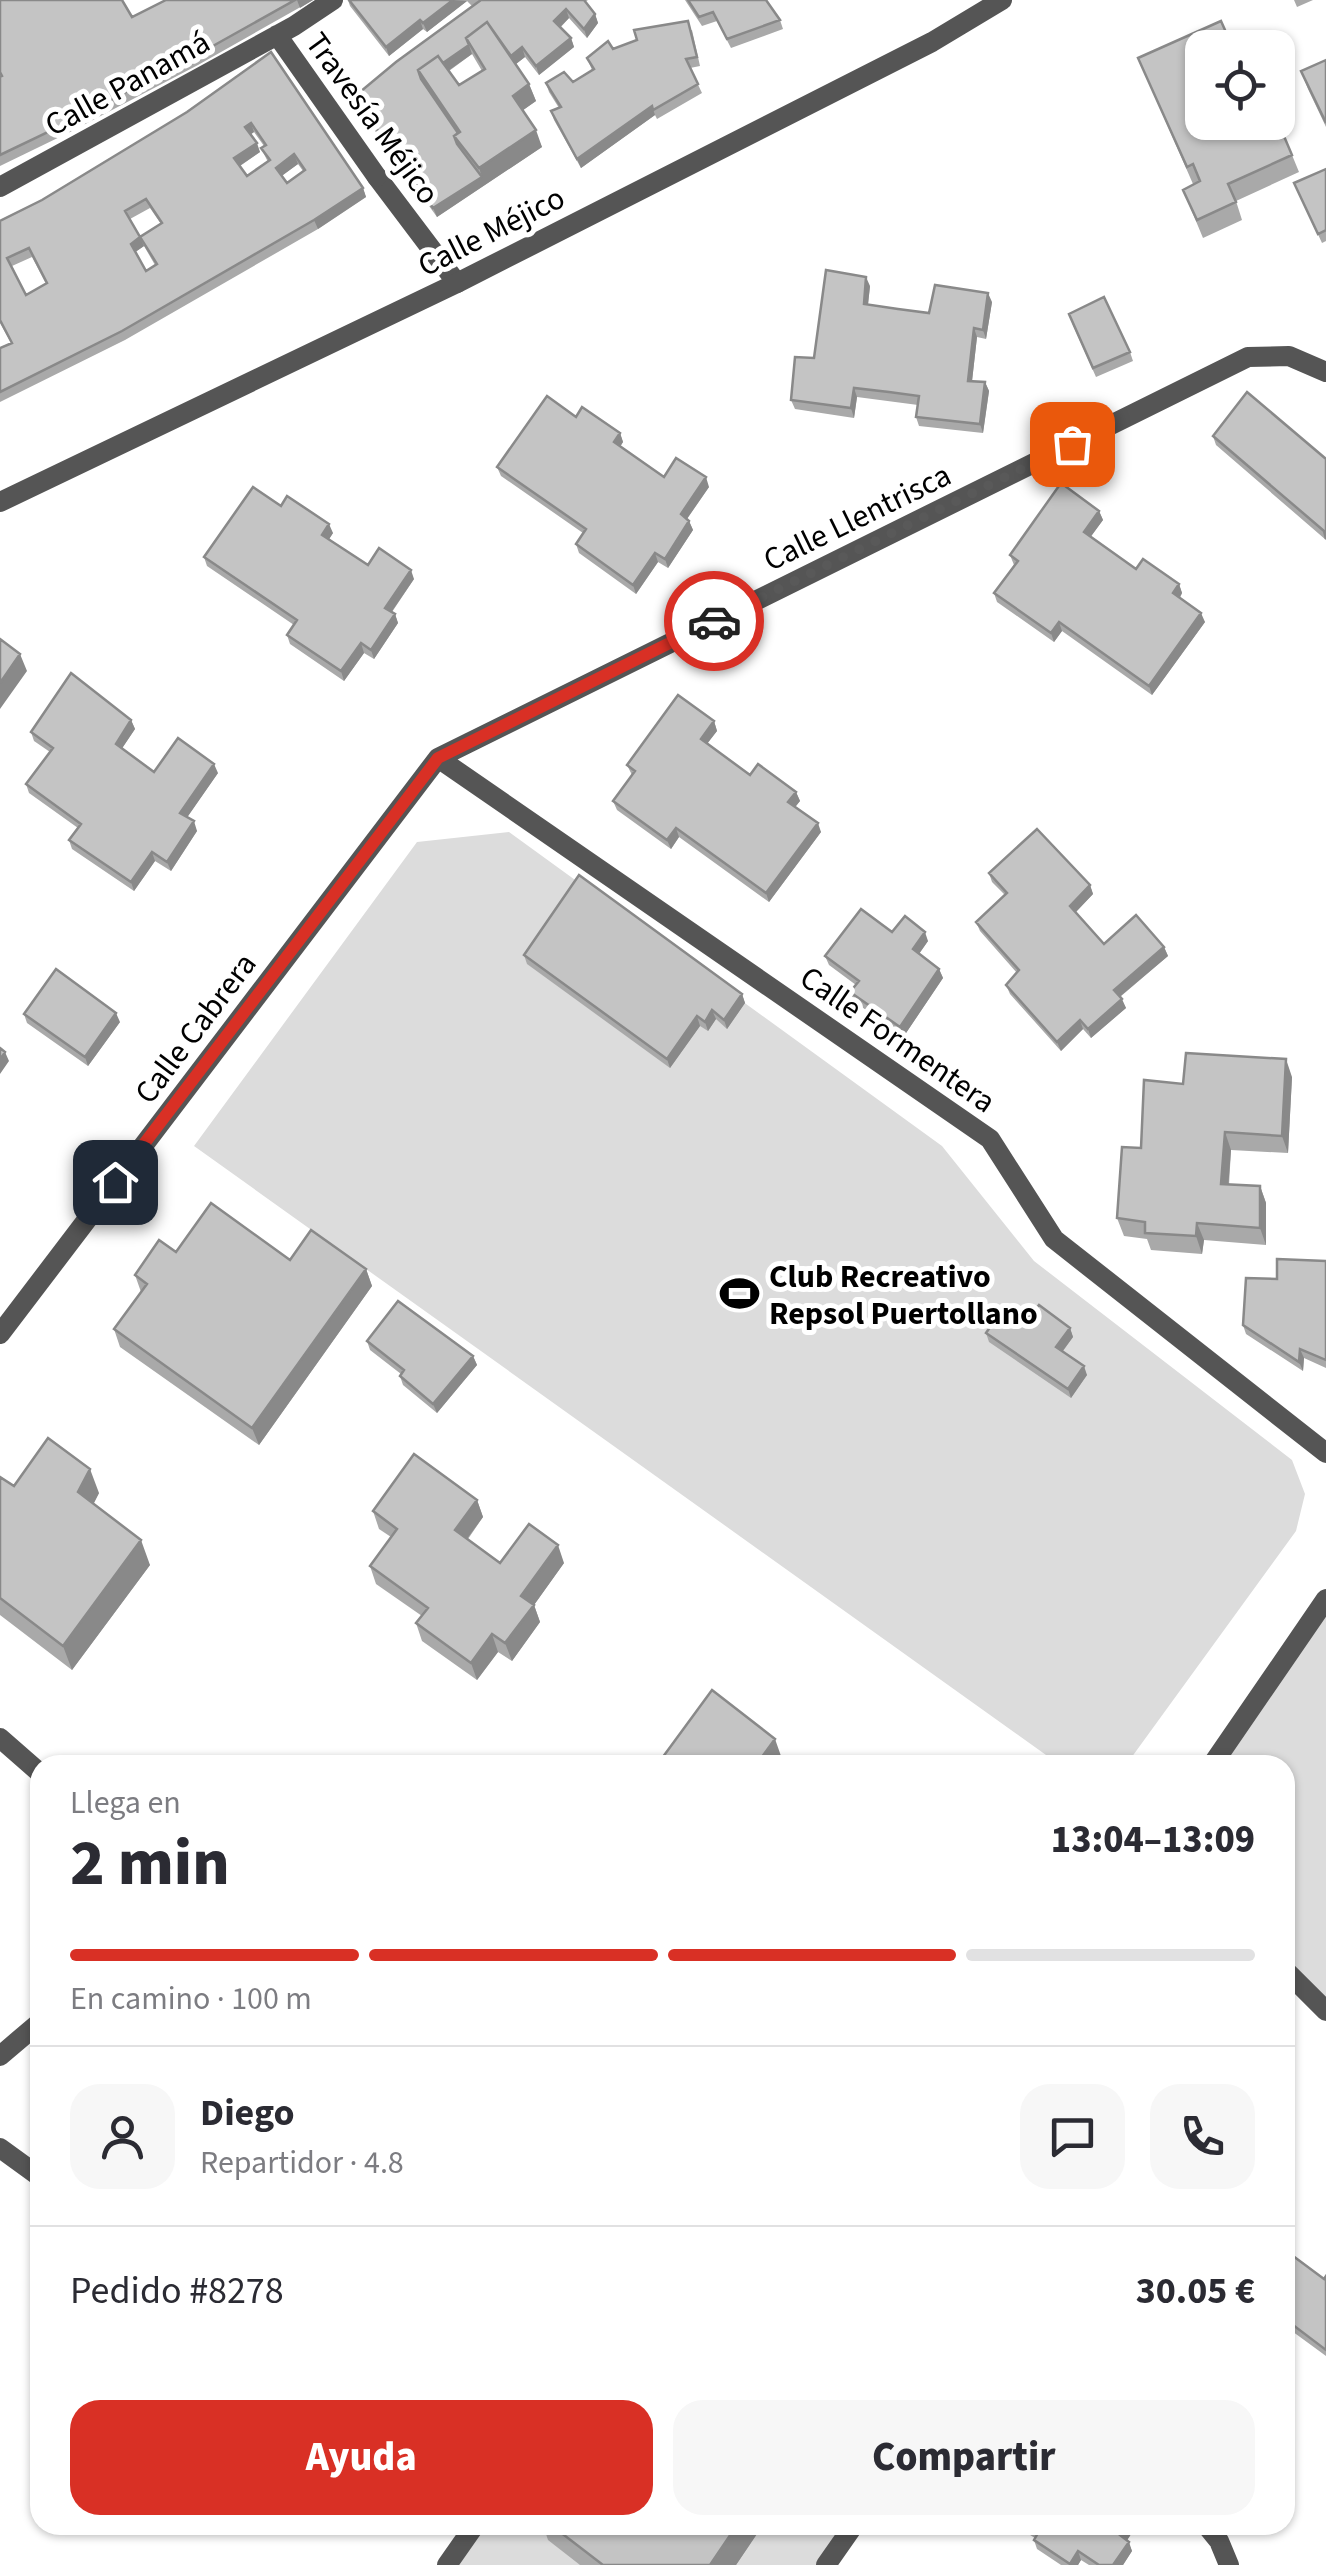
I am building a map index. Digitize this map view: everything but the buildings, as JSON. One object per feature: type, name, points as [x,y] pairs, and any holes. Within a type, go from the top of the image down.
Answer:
[{"type":"street","name":"Calle Panamá","points":[[0,187],[277,35],[333,0]]},
{"type":"street","name":"Calle Méjico","points":[[0,502],[458,282],[932,42],[1002,0]]},
{"type":"street","name":"Travesía Méjico","points":[[277,35],[377,177],[458,282]]},
{"type":"street","name":"Calle Llentrisca","points":[[438,758],[1248,358],[1288,356],[1326,372]]},
{"type":"street","name":"Calle Cabrera","points":[[0,1334],[438,758]]},
{"type":"street","name":"Calle Formentera","points":[[438,758],[990,1139],[1054,1240],[1326,1453]]},
{"type":"street","points":[[1219,1755],[1326,1599]]},
{"type":"street","points":[[0,1738],[30,1764]]},
{"type":"street","points":[[1295,1980],[1326,2011]]},
{"type":"street","points":[[0,2056],[30,2030]]},
{"type":"street","points":[[0,2148],[30,2170]]},
{"type":"street","points":[[447,2565],[468,2535]]},
{"type":"street","points":[[826,2565],[847,2535]]},
{"type":"street","points":[[1215,2535],[1228,2565]]},
{"type":"shaded area","name":"Club Recreativo Repsol Puertollano","points":[[509,832],[942,1146],[1034,1261],[1292,1460],[1305,1494],[1296,1531],[1133,1755],[1046,1755],[194,1146],[417,842]]},
{"type":"shaded area","points":[[1326,1599],[1326,2011],[1295,1980],[1295,1755],[1219,1755]]},
{"type":"shaded area","points":[[472,2535],[852,2535],[830,2565],[451,2565]]},
{"type":"way so far","points":[[714,621],[1072,444]]},
{"type":"place","name":"Club Recreativo Repsol Puertollano","points":[[739,1294]]},
{"type":"route","points":[[115,1182],[438,758],[714,621]]}]
